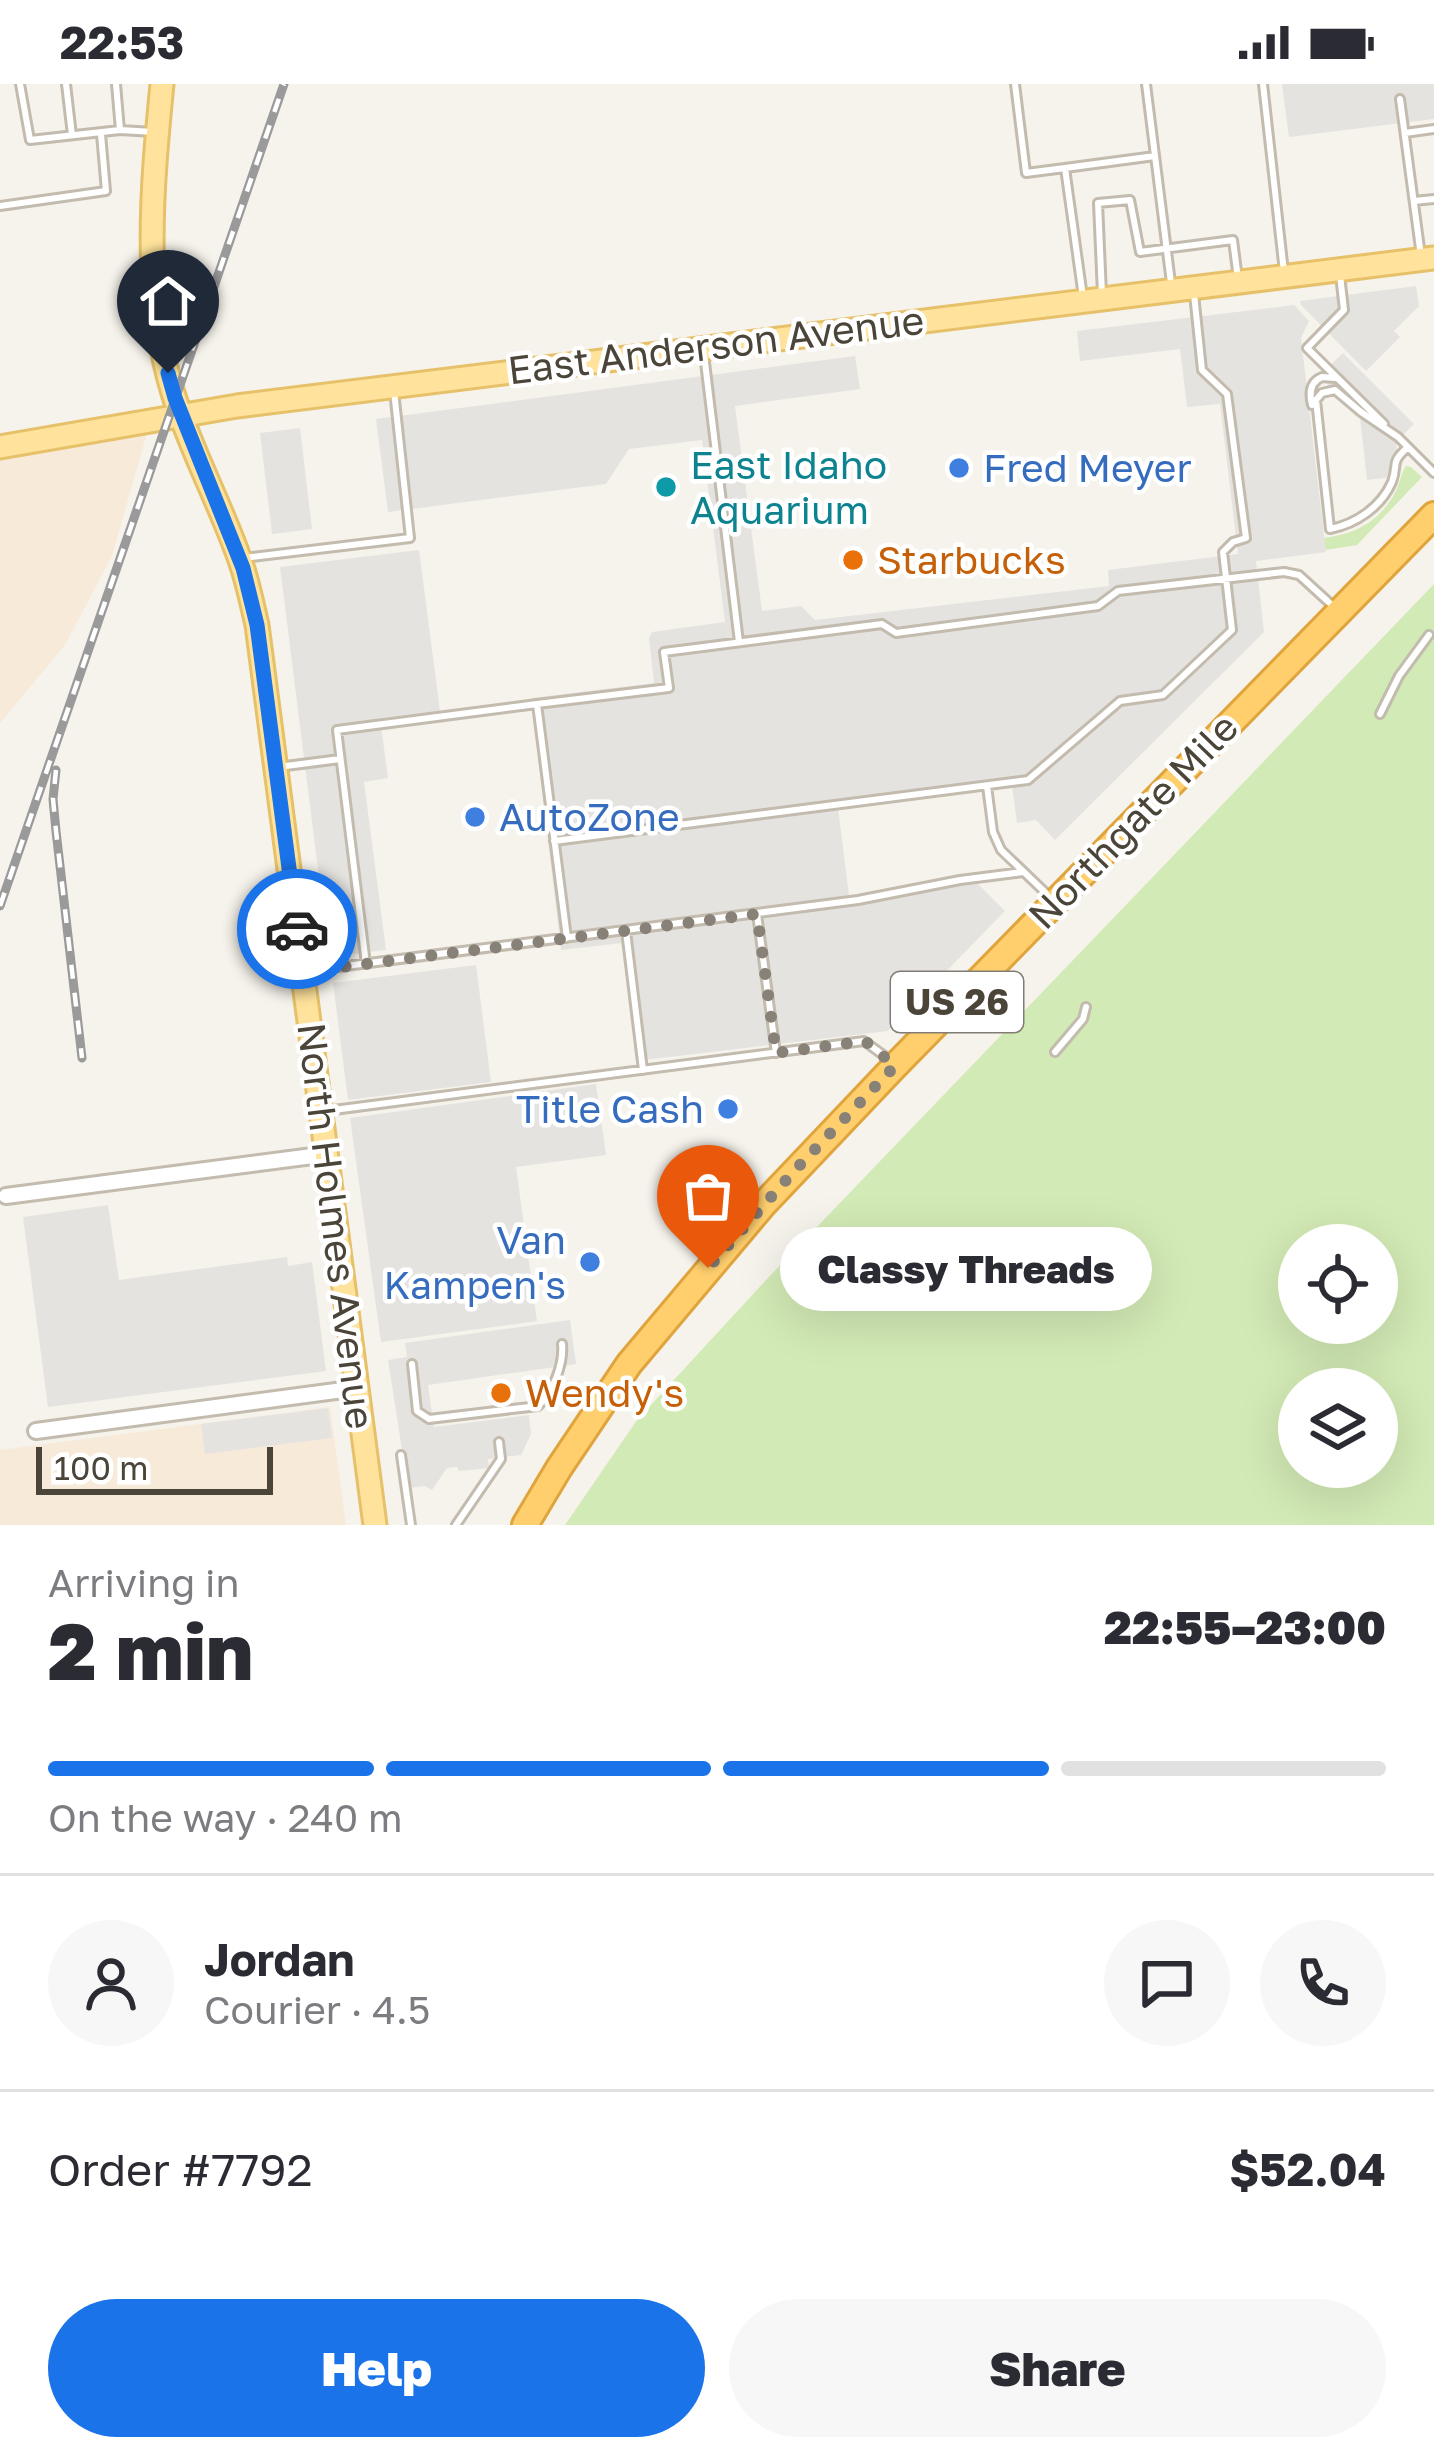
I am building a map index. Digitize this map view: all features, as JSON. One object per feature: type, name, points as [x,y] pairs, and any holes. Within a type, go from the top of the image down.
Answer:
[{"type":"highway","name":"Northgate Mile","points":[[525,1525],[645,1342],[773,1194],[1434,515]]},
{"type":"main road","name":"North Holmes Avenue","points":[[162,84],[151,204],[158,320],[168,373],[239,558],[257,625],[375,1525]]},
{"type":"main road","name":"East Anderson Avenue","points":[[0,447],[182,414],[394,386],[1428,259]]},
{"type":"street","points":[[6,1196],[328,1154]]},
{"type":"street","points":[[36,1431],[358,1388]]},
{"type":"lane","points":[[20,84],[30,140],[120,130],[157,133]]},
{"type":"lane","points":[[66,84],[73,135]]},
{"type":"lane","points":[[116,84],[120,130]]},
{"type":"lane","points":[[1015,84],[1026,173],[1155,156]]},
{"type":"lane","points":[[554,841],[1028,780],[1120,700],[1163,695],[1232,630],[1223,552],[1246,538],[1227,394],[1202,370],[1183,288],[1166,249],[1146,84]]},
{"type":"lane","points":[[1263,84],[1285,276]]},
{"type":"lane","points":[[1400,99],[1414,201],[1428,259]]},
{"type":"lane","points":[[1405,133],[1434,129]]},
{"type":"lane","points":[[0,206],[106,191],[101,132]]},
{"type":"lane","points":[[1065,168],[1093,299]]},
{"type":"lane","points":[[1414,201],[1434,199]]},
{"type":"lane","points":[[1093,299],[1098,202],[1130,200],[1140,253],[1233,240],[1238,281]]},
{"type":"lane","points":[[1340,269],[1344,310],[1307,348],[1434,473]]},
{"type":"lane","points":[[703,347],[739,642]]},
{"type":"lane","points":[[1317,425],[1310,399],[1312,385],[1329,376],[1343,383]]},
{"type":"lane","points":[[239,558],[410,538],[394,386]]},
{"type":"lane","points":[[1397,436],[1335,390],[1316,400],[1330,529],[1357,522],[1368,512],[1390,485],[1396,458],[1408,447]]},
{"type":"lane","points":[[366,964],[337,730],[669,688],[664,652],[882,624],[896,634],[1098,606],[1118,591],[1226,577],[1299,575],[1338,610]]},
{"type":"lane","points":[[1380,714],[1399,676],[1429,634]]},
{"type":"lane","points":[[537,704],[566,938]]},
{"type":"lane","points":[[276,767],[340,759]]},
{"type":"lane","points":[[987,785],[993,832],[1001,850],[1055,902]]},
{"type":"lane","points":[[303,972],[858,901],[1023,872]]},
{"type":"lane","points":[[757,914],[776,1053]]},
{"type":"lane","points":[[626,931],[644,1070]]},
{"type":"lane","points":[[1054,1052],[1083,1019],[1086,1007]]},
{"type":"lane","points":[[322,1112],[865,1041],[895,1066]]},
{"type":"lane","points":[[412,1364],[417,1411],[429,1419],[538,1406],[563,1358],[562,1344]]},
{"type":"lane","points":[[455,1525],[501,1459],[499,1442]]},
{"type":"lane","points":[[401,1455],[411,1525]]},
{"type":"shaded area","points":[[1282,84],[1434,84],[1434,119],[1289,137]]},
{"type":"shaded area","points":[[1416,286],[1419,306],[1394,331],[1400,337],[1366,371],[1300,301]]},
{"type":"shaded area","points":[[1294,305],[1309,321],[1301,338],[1326,552],[1256,561],[1264,632],[1055,840],[1036,820],[1017,823],[1012,785],[838,807],[849,896],[974,880],[1005,911],[888,1031],[636,1061],[622,943],[561,950],[531,698],[654,683],[652,632],[725,622],[702,440],[629,449],[606,484],[388,512],[376,419],[855,356],[860,389],[735,406],[762,611],[801,606],[815,620],[1109,586],[1108,570],[1238,554],[1220,404],[1187,407],[1180,349],[1080,361],[1077,331]]},
{"type":"shaded area","points":[[1343,353],[1414,424],[1396,442],[1400,476],[1367,480],[1360,417],[1319,376]]},
{"type":"shaded area","points":[[151,419],[112,556],[65,645],[0,723],[0,446]]},
{"type":"shaded area","points":[[300,428],[312,529],[272,534],[260,433]]},
{"type":"shaded area","points":[[419,550],[440,711],[380,718],[388,778],[364,782],[386,950],[329,957],[280,567]]},
{"type":"shaded area","points":[[476,965],[491,1082],[348,1100],[333,983]]},
{"type":"shaded area","points":[[596,1084],[606,1155],[516,1167],[537,1321],[381,1342],[350,1118]]},
{"type":"shaded area","points":[[108,1205],[119,1280],[287,1257],[288,1266],[312,1262],[326,1371],[48,1407],[23,1217]]},
{"type":"shaded area","points":[[570,1320],[576,1364],[428,1385],[434,1427],[529,1415],[531,1434],[521,1455],[488,1459],[489,1468],[447,1468],[432,1490],[408,1488],[388,1360],[407,1357],[405,1343]]},
{"type":"shaded area","points":[[330,1407],[346,1525],[0,1525],[0,1450]]},
{"type":"shaded area","points":[[328,1408],[332,1438],[205,1454],[201,1424]]},
{"type":"green space","points":[[1406,466],[1422,477],[1357,545],[1325,550],[1324,538],[1356,530],[1382,512]]},
{"type":"green space","points":[[1434,584],[1434,1525],[565,1525],[637,1420]]},
{"type":"railway","points":[[0,906],[284,84]]},
{"type":"railway","points":[[56,770],[53,799],[82,1058]]},
{"type":"way so far","points":[[297,929],[303,972],[757,914],[776,1053],[865,1041],[895,1066],[708,1268]]},
{"type":"place","name":"Fred Meyer","points":[[959,468]]},
{"type":"place","name":"East Idaho Aquarium","points":[[666,487]]},
{"type":"place","name":"Starbucks","points":[[853,560]]},
{"type":"place","name":"AutoZone","points":[[475,817]]},
{"type":"place","name":"Title Cash","points":[[728,1109]]},
{"type":"place","name":"Van Kampen's","points":[[590,1262]]},
{"type":"place","name":"Classy Threads","points":[[708,1268]]},
{"type":"place","name":"Wendy's","points":[[501,1393]]},
{"type":"route","points":[[168,373],[243,568],[257,625],[297,929]]}]
